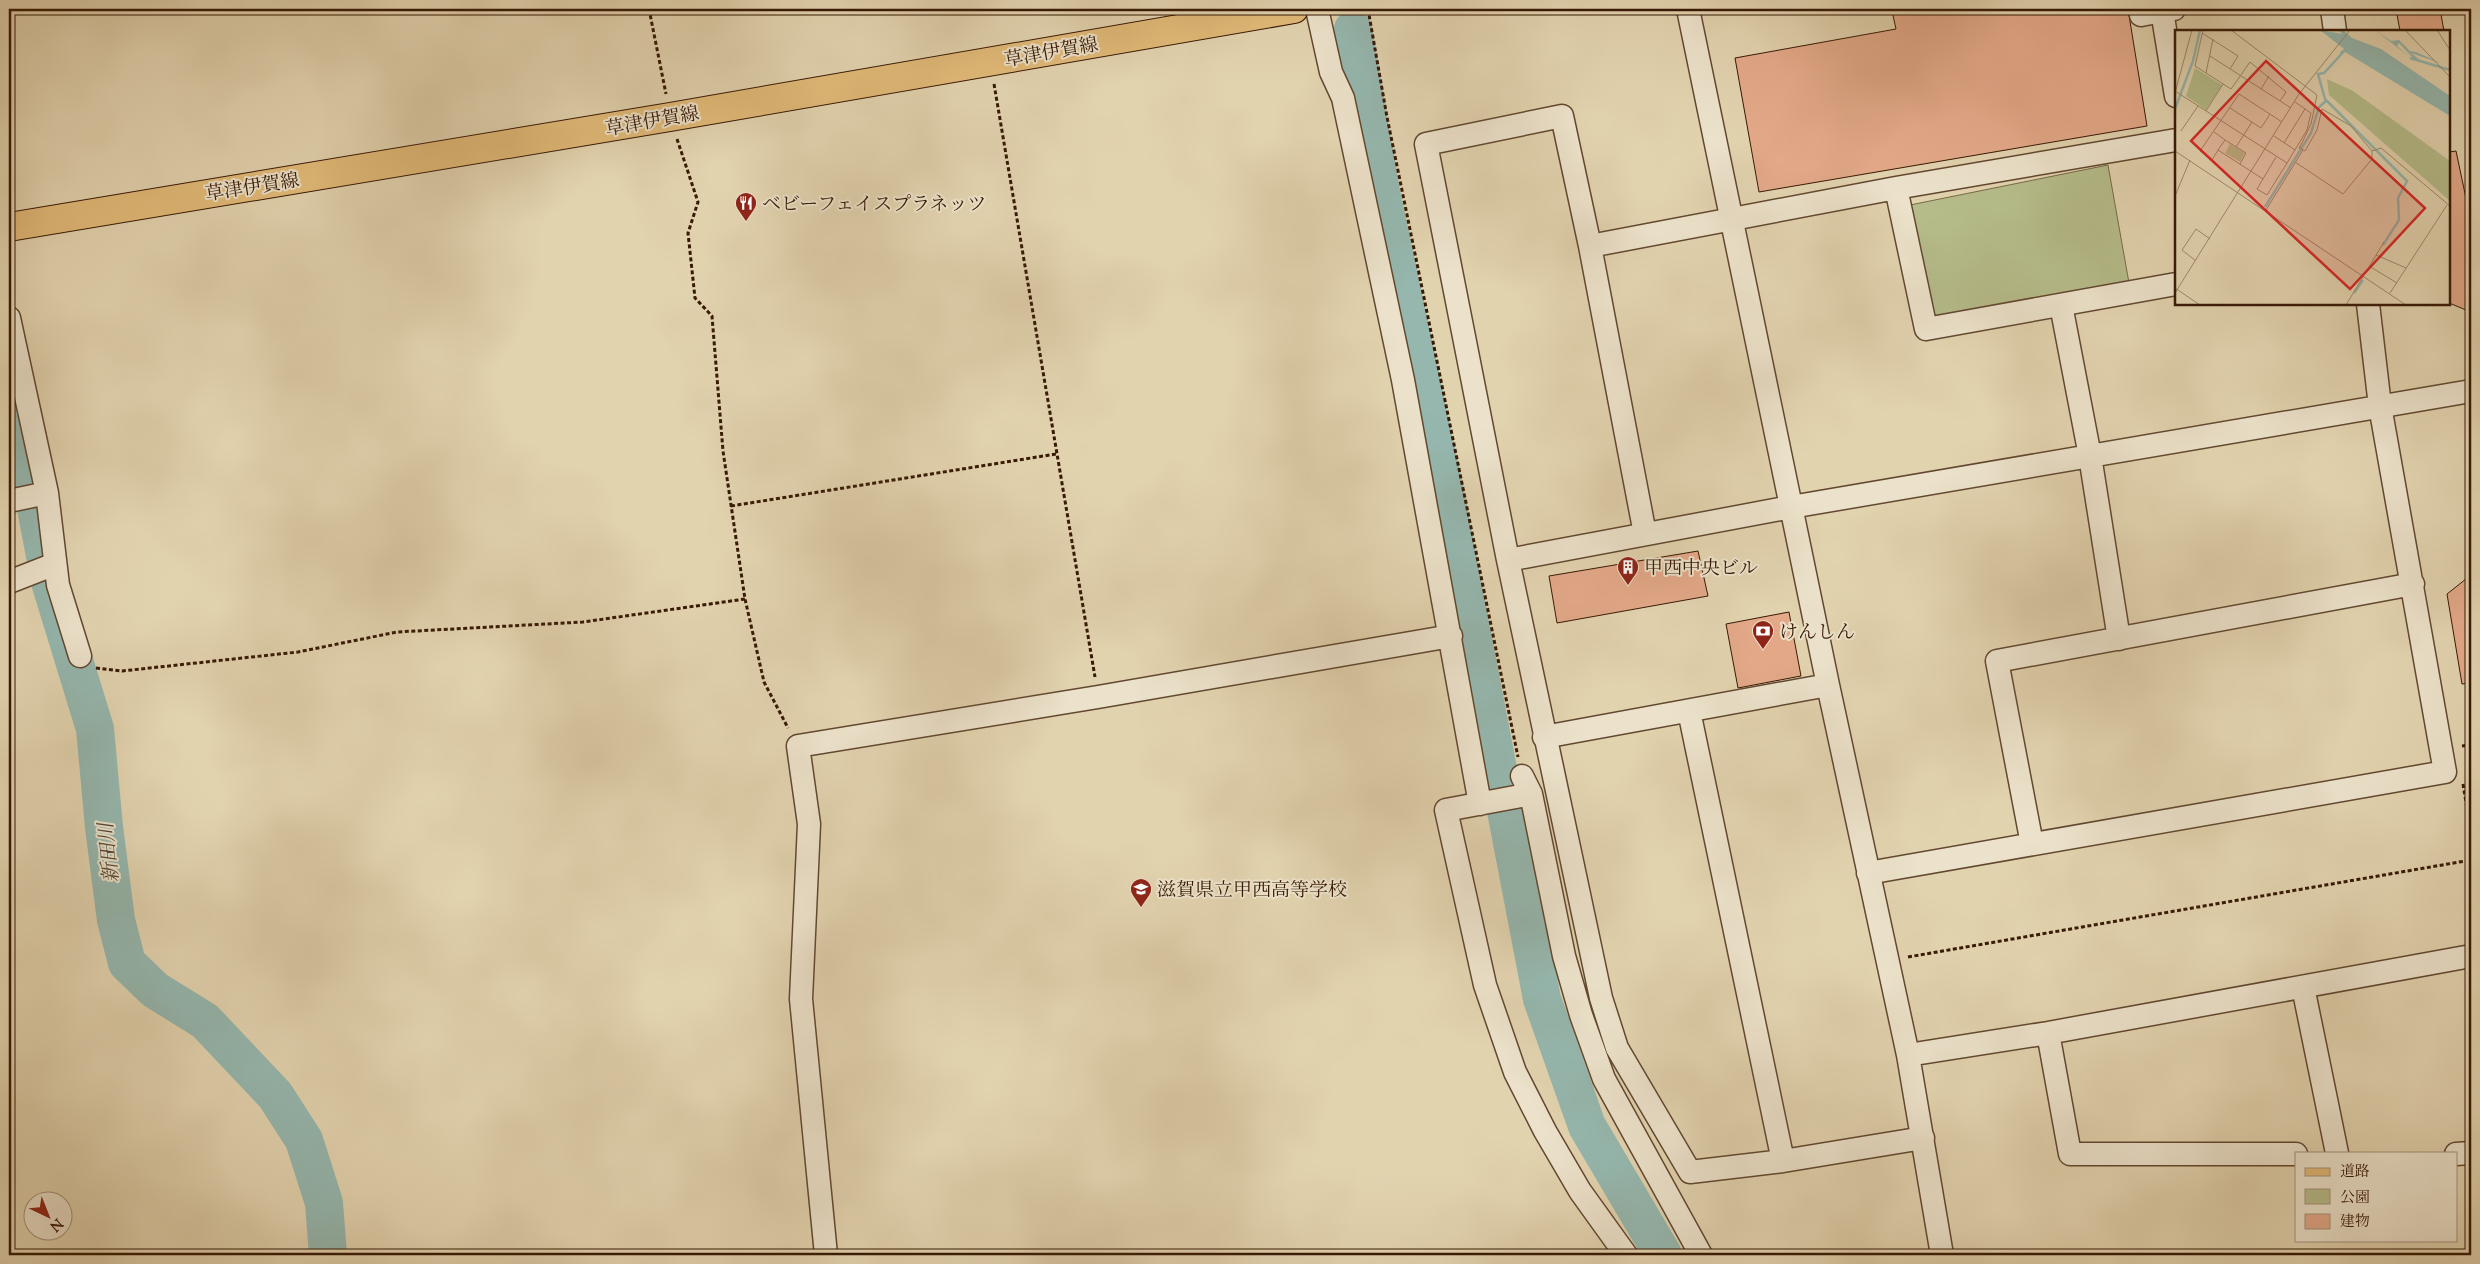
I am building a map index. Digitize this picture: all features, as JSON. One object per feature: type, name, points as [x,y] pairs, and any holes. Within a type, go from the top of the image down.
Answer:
[{"type":"main road","name":"草津伊賀線","points":[[9,227],[670,117],[1294,9]]},
{"type":"street","points":[[1317,9],[1331,72],[1342,98],[1403,380],[1484,803]]},
{"type":"street","points":[[1688,9],[1828,685],[1908,1055],[1941,1248]]},
{"type":"street","points":[[2332,9],[2335,30]]},
{"type":"street","points":[[2159,12],[2175,91]]},
{"type":"street","points":[[1645,534],[1590,246],[1562,116],[1426,144],[1544,737],[1601,998],[1621,1056],[1690,1172],[1783,1161],[1922,1138]]},
{"type":"street","points":[[1590,246],[1730,218],[2175,140]]},
{"type":"street","points":[[1896,188],[1926,329],[2175,284]]},
{"type":"street","points":[[2061,305],[2090,456],[2119,639]]},
{"type":"street","points":[[1868,873],[2445,772],[2414,584],[2380,406],[2368,305]]},
{"type":"street","points":[[9,318],[30,497],[47,567],[58,585],[80,656]]},
{"type":"street","points":[[1508,560],[1791,507],[2471,391]]},
{"type":"street","points":[[9,582],[47,567]]},
{"type":"street","points":[[2032,844],[1997,661],[2414,584]]},
{"type":"street","points":[[826,1255],[801,999],[809,824],[798,746],[1098,698],[1451,636]]},
{"type":"street","points":[[1544,737],[1828,685]]},
{"type":"street","points":[[1689,711],[1783,1161]]},
{"type":"street","points":[[1626,1255],[1580,1191],[1545,1131],[1515,1072],[1485,985],[1446,810],[1484,803],[1525,789],[1564,956],[1581,1015],[1604,1079],[1700,1255]]},
{"type":"street","points":[[1908,1055],[2048,1033],[2471,956]]},
{"type":"street","points":[[2303,986],[2337,1152]]},
{"type":"street","points":[[2048,1033],[2070,1154],[2295,1154]]},
{"type":"street","points":[[2458,1154],[2471,1153]]},
{"type":"path","points":[[649,9],[670,117],[698,202],[688,232],[695,298],[712,316],[723,451],[745,599],[764,682],[798,746]]},
{"type":"path","points":[[1368,9],[1387,117],[1525,789]]},
{"type":"path","points":[[990,62],[1098,698]]},
{"type":"path","points":[[731,506],[1056,454]]},
{"type":"path","points":[[80,656],[92,668],[122,671],[298,652],[397,632],[583,622],[745,599]]},
{"type":"path","points":[[2459,747],[2471,745]]},
{"type":"path","points":[[2463,779],[2471,833]]},
{"type":"path","points":[[1888,961],[2471,860]]},
{"type":"green space","points":[[2108,165],[2129,283],[1941,321],[1930,312],[1910,205]]},
{"type":"building","points":[[1907,9],[2128,9],[2147,126],[1759,192],[1735,58],[1896,29],[1892,11]]},
{"type":"building","points":[[2396,9],[2440,9],[2444,30],[2400,30]]},
{"type":"building","points":[[2456,151],[2467,203],[2471,203],[2471,312],[2450,303],[2450,152]]},
{"type":"building","name":"甲西中央ビル","points":[[1698,551],[1708,596],[1557,623],[1549,576]]},
{"type":"building","points":[[2471,575],[2471,683],[2462,684],[2447,594]]},
{"type":"building","name":"けんしん","points":[[1789,612],[1801,676],[1738,688],[1726,624]]},
{"type":"waterway","points":[[1353,29],[1381,192],[1444,487],[1542,999],[1587,1126],[1663,1255]]},
{"type":"waterway","name":"新田川","points":[[9,381],[20,424],[50,582],[95,729],[104,827],[116,920],[127,963],[155,990],[205,1021],[275,1095],[304,1140],[324,1203],[328,1255]]},
{"type":"place","name":"ベビーフェイスプラネッツ","points":[[746,222]]},
{"type":"place","name":"甲西中央ビル","points":[[1628,586]]},
{"type":"place","name":"けんしん","points":[[1763,650]]},
{"type":"place","name":"滋賀県立甲西高等学校","points":[[1141,908]]}]
